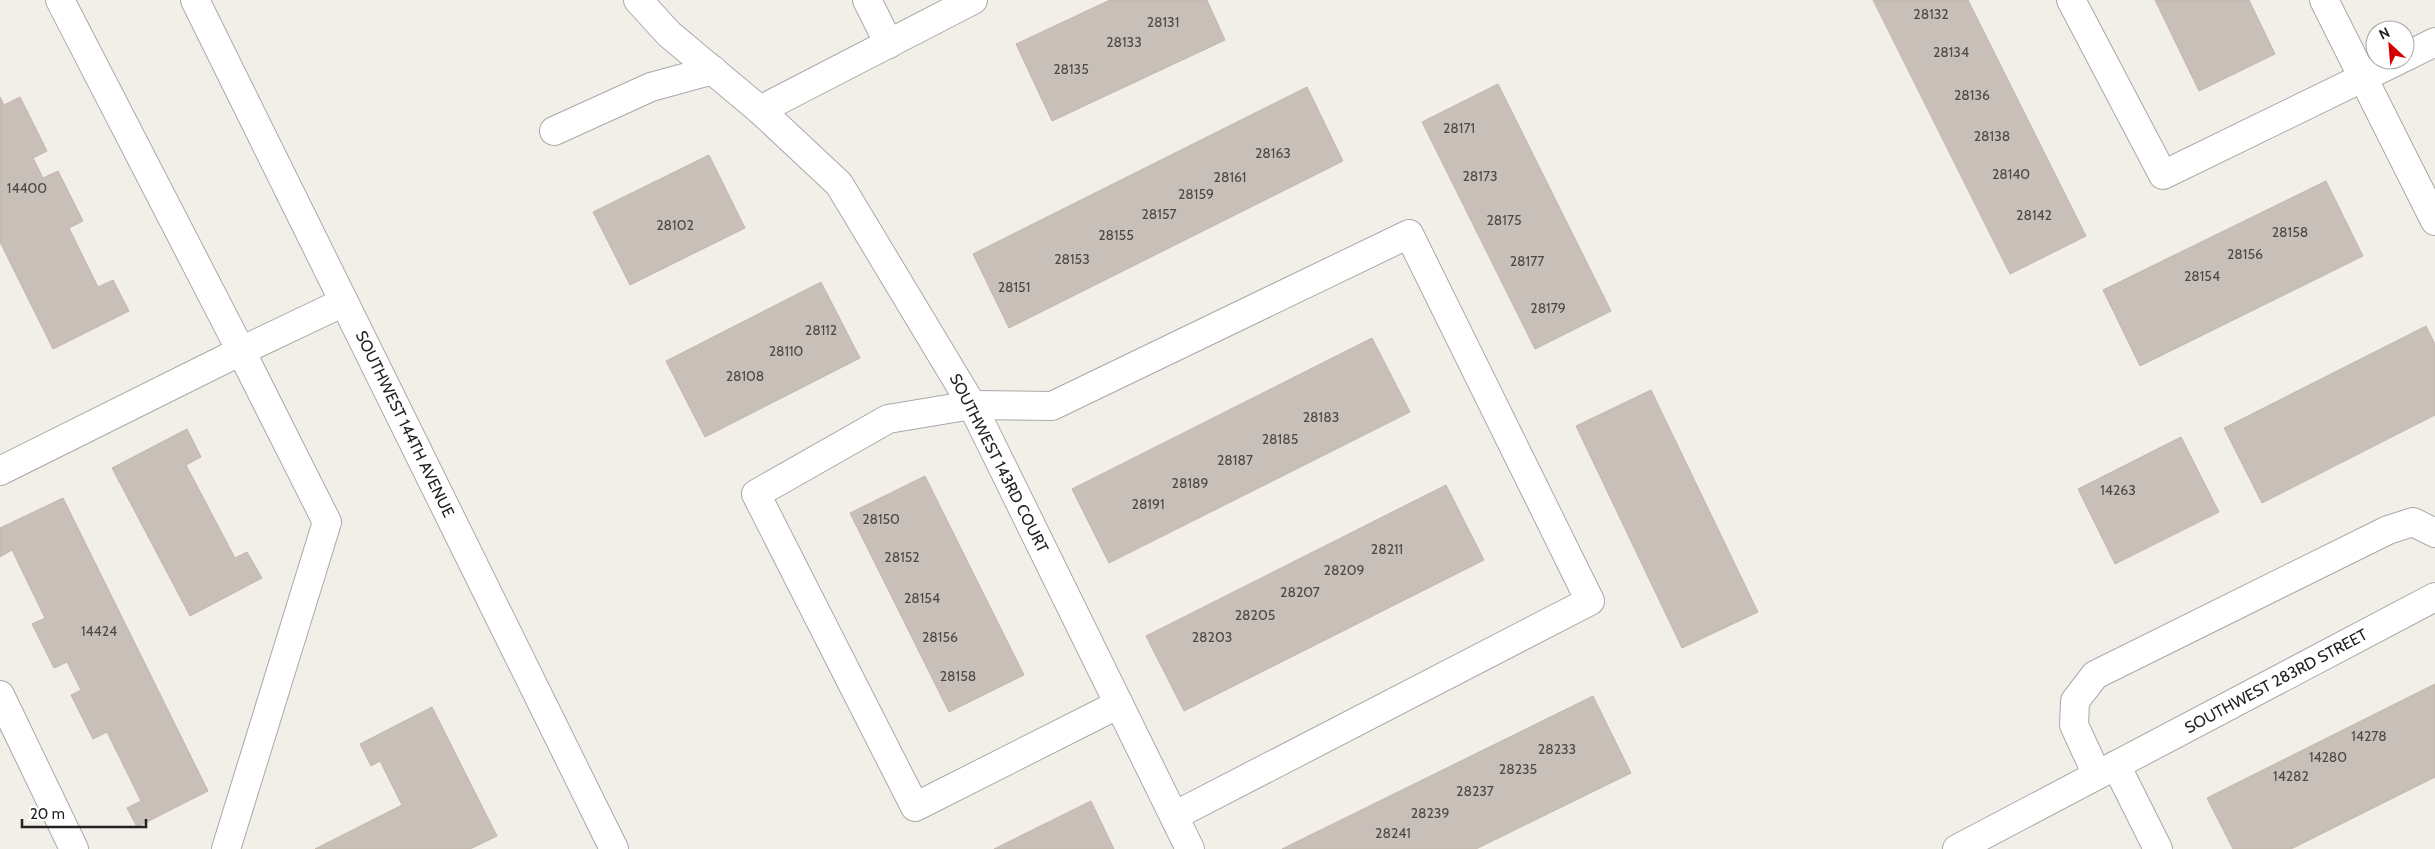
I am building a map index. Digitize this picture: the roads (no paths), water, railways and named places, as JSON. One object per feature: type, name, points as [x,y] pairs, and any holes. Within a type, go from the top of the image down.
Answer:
[{"type":"street","points":[[60,0],[327,522],[226,849]]},
{"type":"street","name":"SOUTHWEST 144TH AVENUE","points":[[195,0],[614,849]]},
{"type":"street","name":"SOUTHWEST 143RD COURT","points":[[638,0],[669,34],[760,110],[839,184],[972,405],[1190,849]]},
{"type":"street","points":[[867,0],[888,44]]},
{"type":"street","points":[[760,110],[973,0]]},
{"type":"street","points":[[2071,0],[2163,175],[2379,70]]},
{"type":"street","points":[[2324,0],[2435,221]]},
{"type":"street","points":[[2415,52],[2435,42]]},
{"type":"street","points":[[554,131],[651,87],[713,70]]},
{"type":"street","points":[[1119,704],[915,807],[756,494],[888,419],[972,405],[1052,406],[1409,234],[1590,601],[1174,816]]},
{"type":"street","points":[[0,471],[344,302]]},
{"type":"street","points":[[2158,849],[2107,770],[2074,725],[2075,701],[2095,675],[2388,530],[2413,522],[2435,533]]},
{"type":"street","name":"SOUTHWEST 283RD STREET","points":[[1957,849],[2435,597]]},
{"type":"street","points":[[0,695],[74,849]]}]
